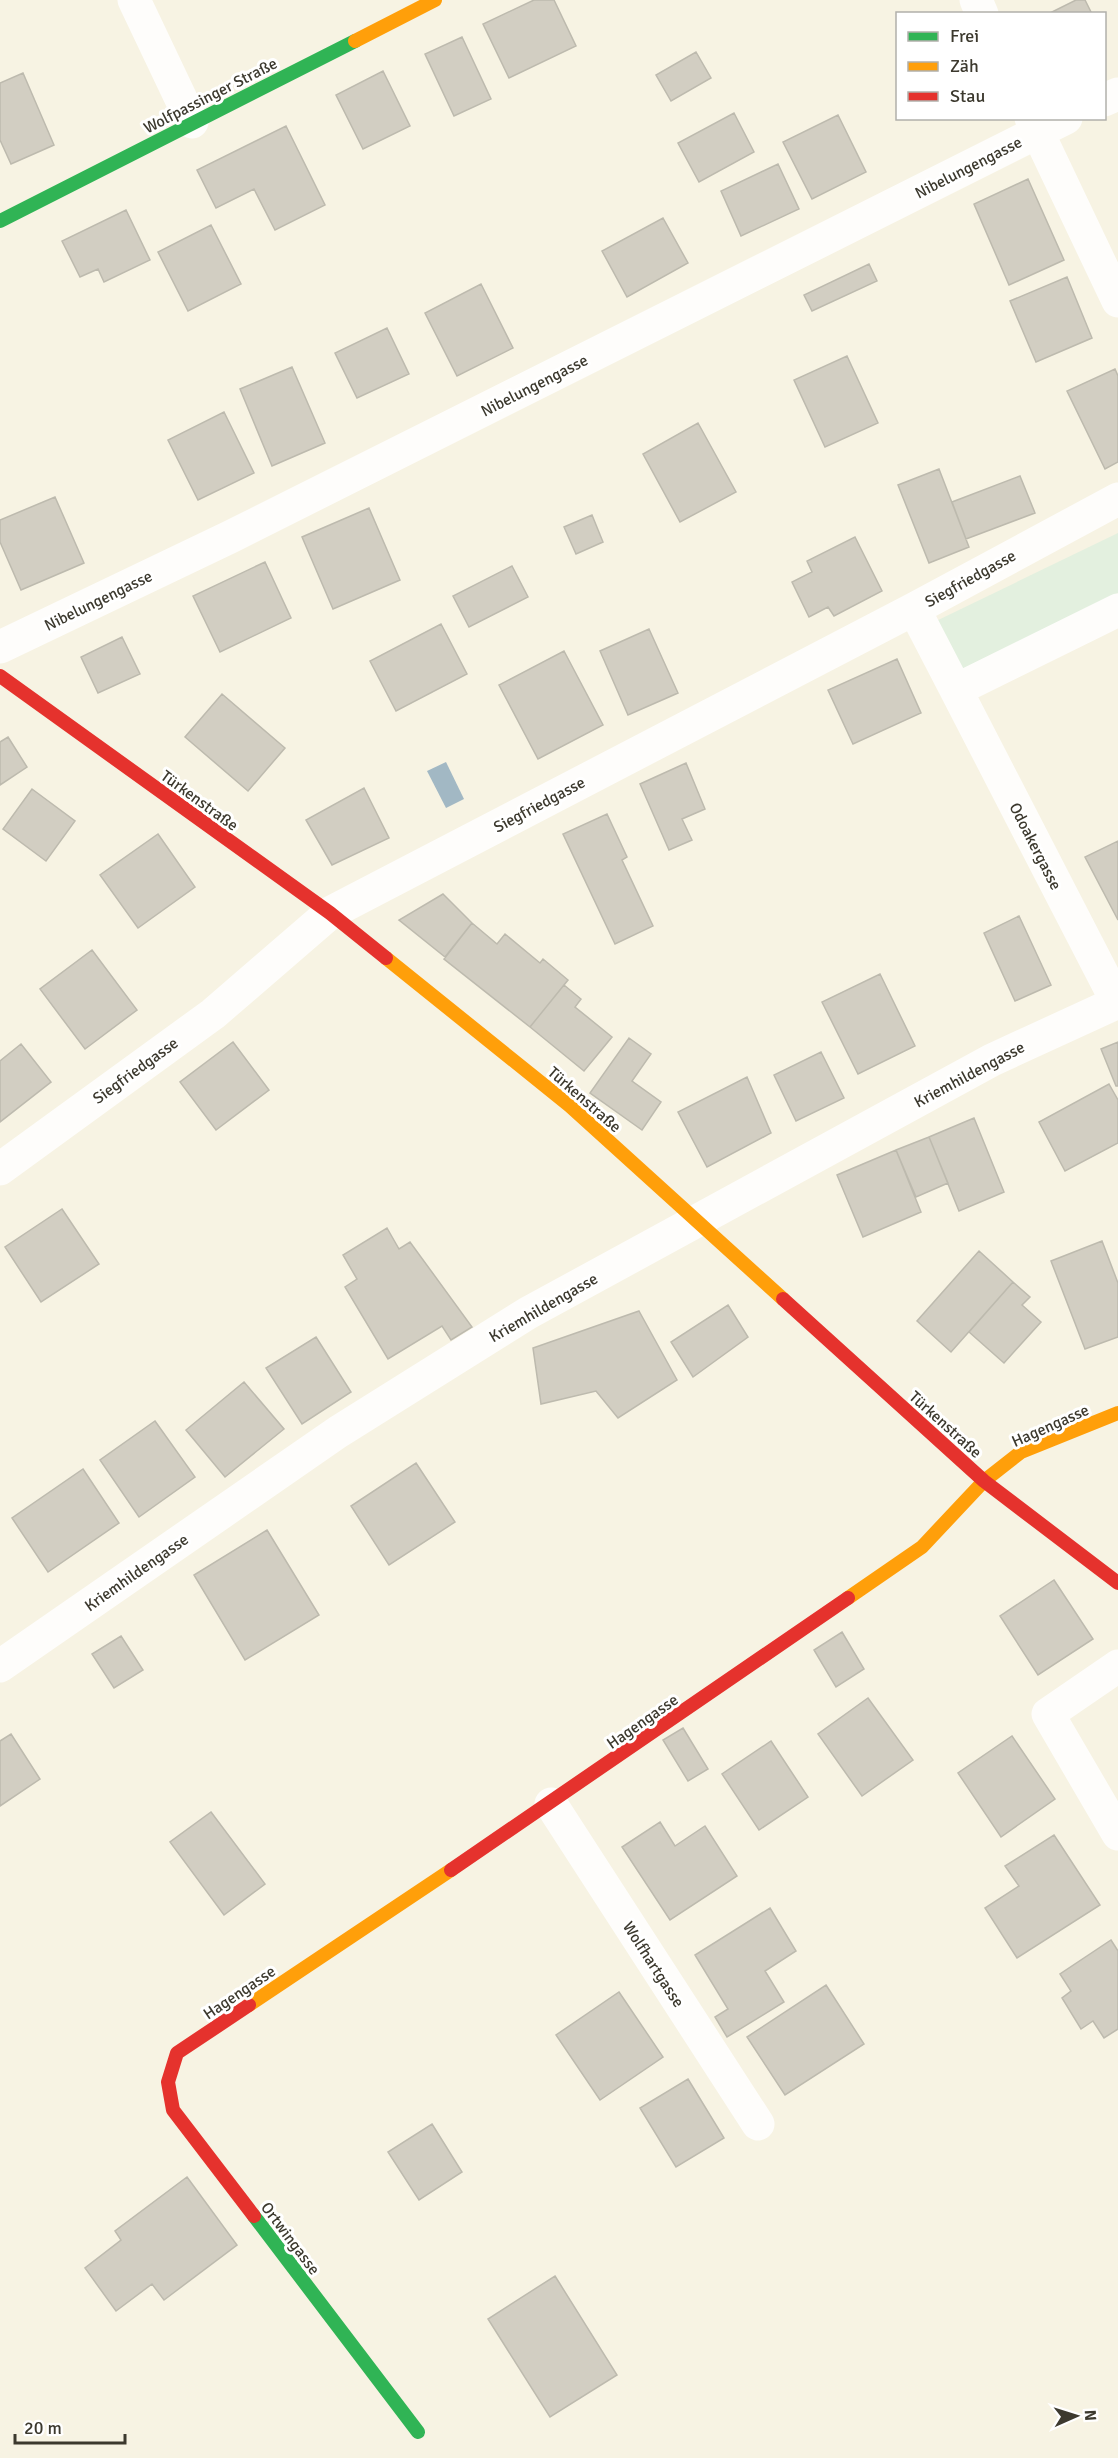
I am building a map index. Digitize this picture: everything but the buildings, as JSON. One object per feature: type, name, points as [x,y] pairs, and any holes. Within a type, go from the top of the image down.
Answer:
[{"type":"street","points":[[134,0],[192,122]]},
{"type":"street","name":"Wolfpassinger Straße","points":[[0,222],[435,0]]},
{"type":"street","points":[[1045,123],[1118,301]]},
{"type":"street","name":"Nibelungengasse","points":[[0,647],[230,537],[1045,123]]},
{"type":"street","name":"Siegfriedgasse","points":[[0,1169],[213,1014],[330,914],[914,609],[1118,499]]},
{"type":"street","name":"Odoakergasse","points":[[914,609],[1117,1002]]},
{"type":"street","points":[[956,690],[1118,610]]},
{"type":"street","name":"Türkenstraße","points":[[0,676],[330,914],[570,1106],[984,1481],[1118,1583]]},
{"type":"street","name":"Kriemhildengasse","points":[[0,1666],[338,1432],[528,1313],[992,1060],[1117,1002]]},
{"type":"street","name":"Hagengasse","points":[[177,2053],[550,1804],[922,1547],[984,1481],[1021,1452],[1118,1413]]},
{"type":"street","points":[[1118,1666],[1048,1714],[1118,1834]]},
{"type":"street","name":"Wolfhartgasse","points":[[550,1804],[758,2124]]},
{"type":"street","name":"Ortwingasse","points":[[177,2053],[168,2082],[173,2110],[418,2432]]},
{"type":"green space","points":[[1118,533],[1118,593],[956,672],[932,623]]},
{"type":"water","points":[[446,762],[464,799],[446,808],[427,771]]},
{"type":"traffic: fast","points":[[0,221],[355,41]]},
{"type":"traffic: fast","points":[[254,2216],[418,2432]]},
{"type":"traffic: slow","points":[[355,41],[435,0]]},
{"type":"traffic: slow","points":[[386,958],[570,1106],[783,1299]]},
{"type":"traffic: slow","points":[[848,1598],[922,1547],[984,1481],[1021,1452],[1118,1413]]},
{"type":"traffic: slow","points":[[249,2005],[451,1870]]},
{"type":"traffic: jam","points":[[0,676],[330,913],[386,958]]},
{"type":"traffic: jam","points":[[783,1299],[984,1481],[1118,1583]]},
{"type":"traffic: jam","points":[[451,1870],[848,1598]]},
{"type":"traffic: jam","points":[[249,2005],[177,2053],[168,2082],[173,2110],[254,2216]]}]
